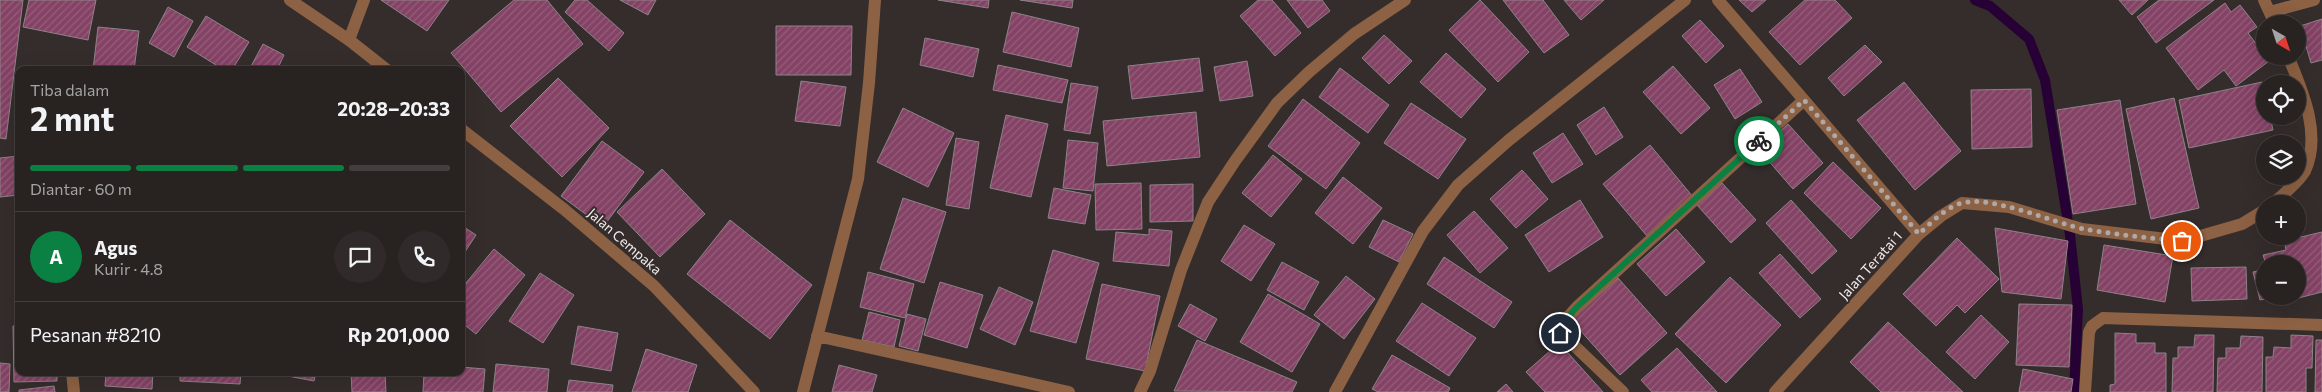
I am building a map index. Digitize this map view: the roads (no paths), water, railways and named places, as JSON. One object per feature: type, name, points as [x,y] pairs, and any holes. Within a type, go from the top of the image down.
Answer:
[{"type":"street","points":[[290,0],[349,40],[382,66]]},
{"type":"street","points":[[349,40],[364,0]]},
{"type":"street","points":[[803,392],[858,179],[869,83],[875,0]]},
{"type":"street","points":[[1140,392],[1150,371],[1178,278],[1208,202],[1235,161],[1277,103],[1303,78],[1391,4],[1405,0]]},
{"type":"street","points":[[1335,392],[1423,231],[1458,185],[1509,140],[1685,0]]},
{"type":"street","points":[[1718,0],[1919,234]]},
{"type":"street","points":[[2264,0],[2271,15]]},
{"type":"street","points":[[2279,15],[2314,0]]},
{"type":"street","points":[[2282,195],[2306,170],[2313,149],[2313,118],[2292,65]]},
{"type":"street","points":[[1623,392],[1560,333],[1561,325],[1577,307],[1804,100]]},
{"type":"street","name":"Jalan Cempaka","points":[[465,132],[565,210],[654,286],[754,392]]},
{"type":"street","name":"Jalan Teratai 1","points":[[1776,392],[1919,234],[1941,216],[1962,203],[2009,207],[2082,229],[2182,241],[2242,224],[2256,215]]},
{"type":"street","points":[[2085,392],[2090,332],[2092,326],[2103,318],[2322,325]]},
{"type":"street","points":[[818,336],[1069,392]]},
{"type":"street","points":[[72,376],[74,392]]},
{"type":"waterway","points":[[1975,0],[1990,6],[2029,39],[2045,80],[2070,235],[2078,309],[2074,392]]}]
